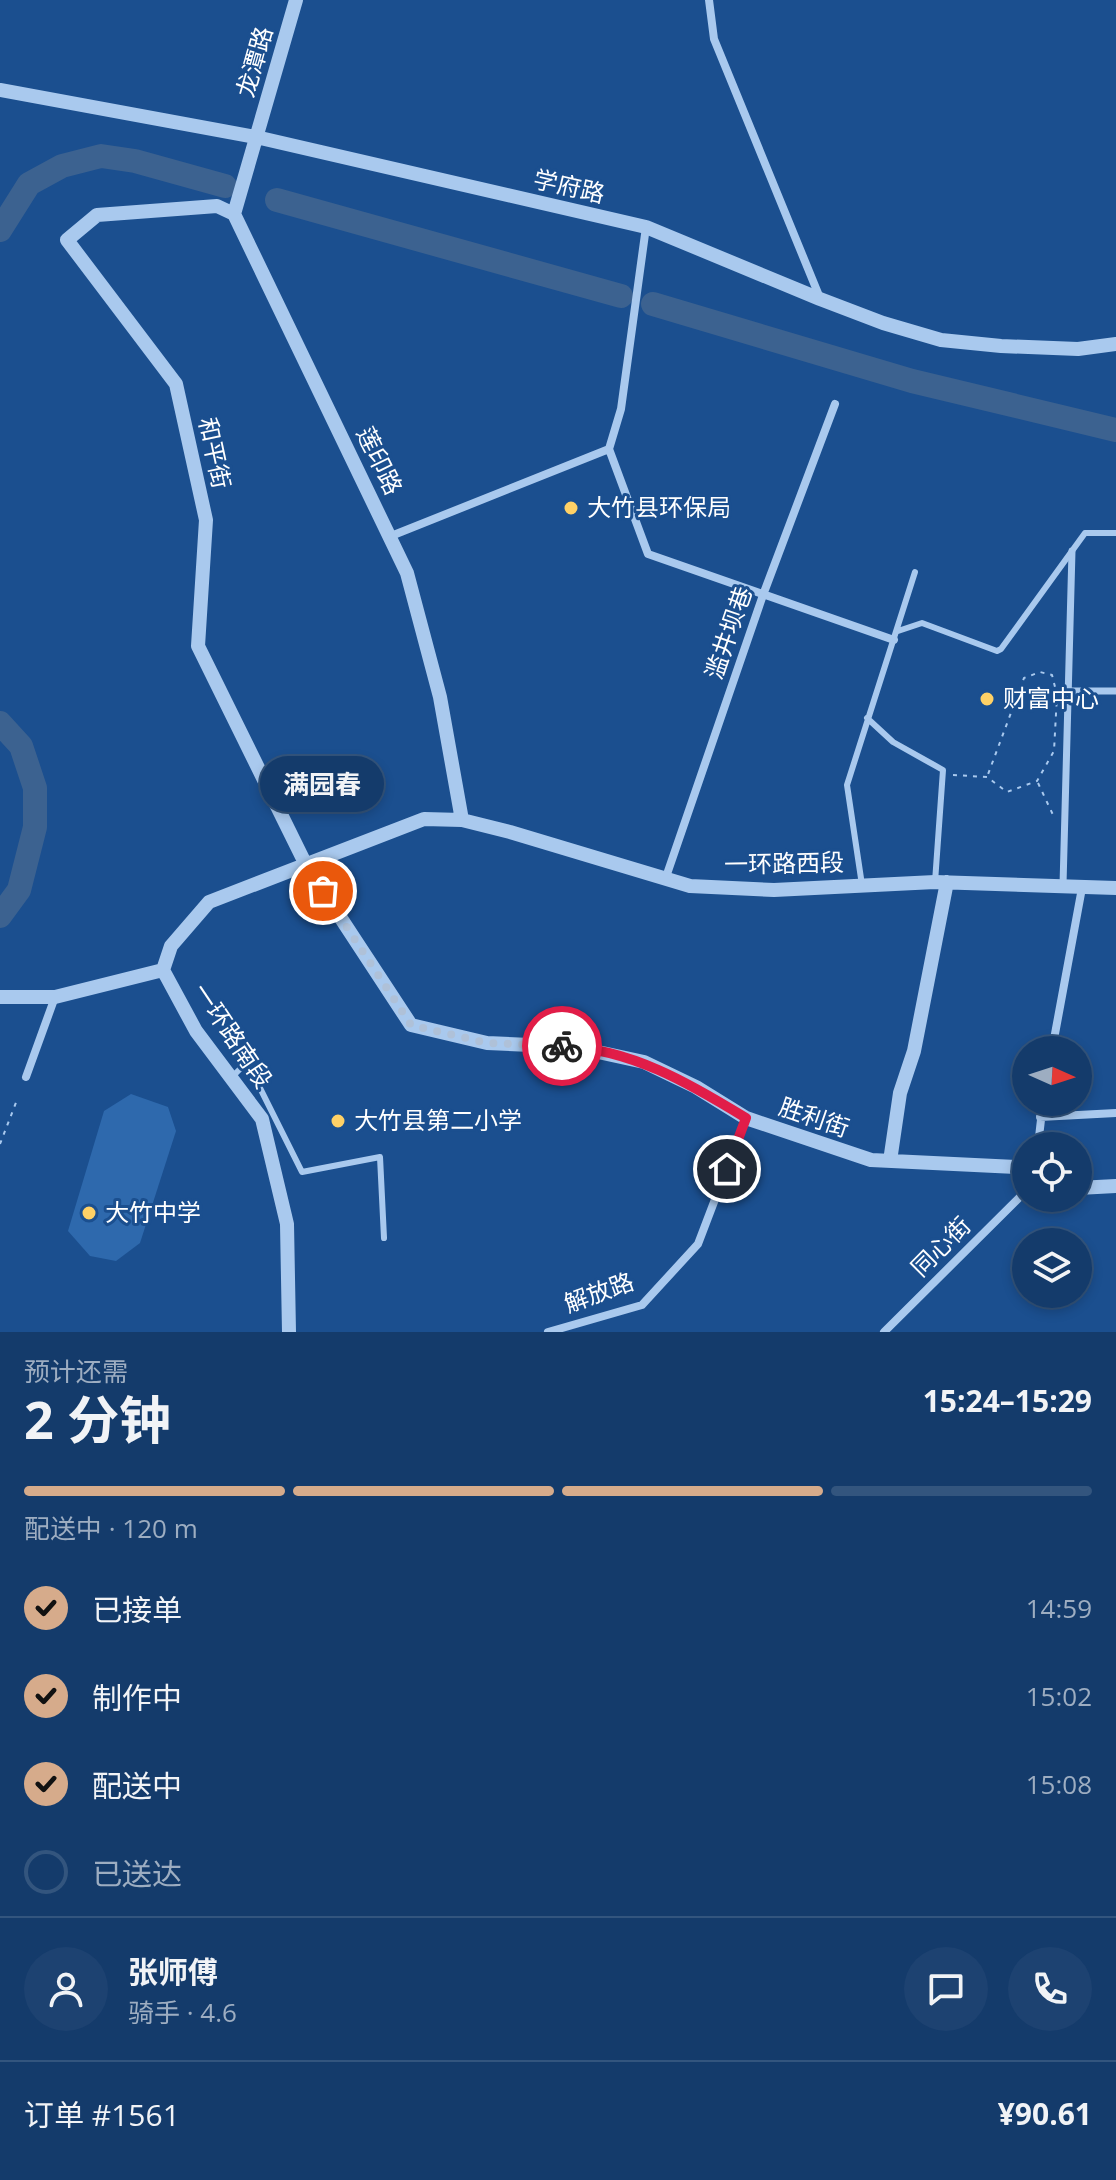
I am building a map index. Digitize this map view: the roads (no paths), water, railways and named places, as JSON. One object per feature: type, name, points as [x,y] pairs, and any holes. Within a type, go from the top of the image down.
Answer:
[{"type":"street","name":"龙潭路","points":[[256,137],[296,0]]},
{"type":"street","points":[[709,0],[714,39],[820,299]]},
{"type":"street","name":"学府路","points":[[0,90],[256,137],[646,227],[820,299],[883,323],[941,340],[1078,349],[1116,344]]},
{"type":"street","points":[[234,214],[256,137]]},
{"type":"street","name":"和平街","points":[[234,214],[217,206],[97,215],[67,240],[176,384],[206,520],[198,646],[306,865]]},
{"type":"street","name":"莲印路","points":[[234,214],[407,573],[440,697],[462,820]]},
{"type":"street","points":[[646,227],[621,409],[609,449],[648,554],[763,595],[896,636]]},
{"type":"street","name":"滥井坝巷","points":[[666,877],[763,595],[835,404]]},
{"type":"street","points":[[391,536],[609,449]]},
{"type":"street","points":[[1063,887],[1072,551]]},
{"type":"street","points":[[1069,691],[1116,691]]},
{"type":"street","name":"一环路南段","points":[[289,1332],[287,1224],[262,1119],[196,1031],[163,970],[171,946],[209,902],[424,819],[462,820]]},
{"type":"street","name":"一环路西段","points":[[462,820],[690,886],[774,890],[941,882],[1116,888]]},
{"type":"street","name":"胜利街","points":[[306,865],[411,1025],[487,1043],[575,1047],[644,1062],[696,1087],[746,1118],[871,1160],[1012,1167]]},
{"type":"street","points":[[890,1161],[900,1093],[914,1051],[941,882]]},
{"type":"street","points":[[1055,1036],[1082,888]]},
{"type":"street","points":[[0,997],[55,997],[163,970]]},
{"type":"street","points":[[26,1077],[55,997]]},
{"type":"street","points":[[1039,1132],[1040,1117],[1116,1113]]},
{"type":"street","name":"解放路","points":[[548,1332],[642,1305],[652,1295],[698,1244],[746,1118]]},
{"type":"street","points":[[1092,1187],[1116,1186]]},
{"type":"street","name":"同心街","points":[[884,1332],[1012,1205]]},
{"type":"lane","points":[[896,636],[922,623],[997,651],[1085,533],[1116,533]]},
{"type":"lane","points":[[862,885],[847,785],[915,572]]},
{"type":"lane","points":[[867,718],[893,742],[943,770],[941,882]]},
{"type":"lane","points":[[232,1077],[247,1062],[302,1172],[380,1157],[384,1238]]},
{"type":"waterway","points":[[0,230],[29,184],[62,166],[101,156],[135,161],[225,186]]},
{"type":"waterway","points":[[277,200],[621,296]]},
{"type":"waterway","points":[[653,304],[912,381],[1116,430]]},
{"type":"waterway","points":[[0,723],[21,746],[35,788],[35,827],[19,890],[0,916]]},
{"type":"place","name":"大竹县环保局","points":[[571,508]]},
{"type":"place","name":"财富中心","points":[[987,699]]},
{"type":"place","name":"满园春","points":[[323,891]]},
{"type":"place","name":"大竹县第二小学","points":[[338,1121]]},
{"type":"place","name":"大竹中学","points":[[89,1213]]}]
